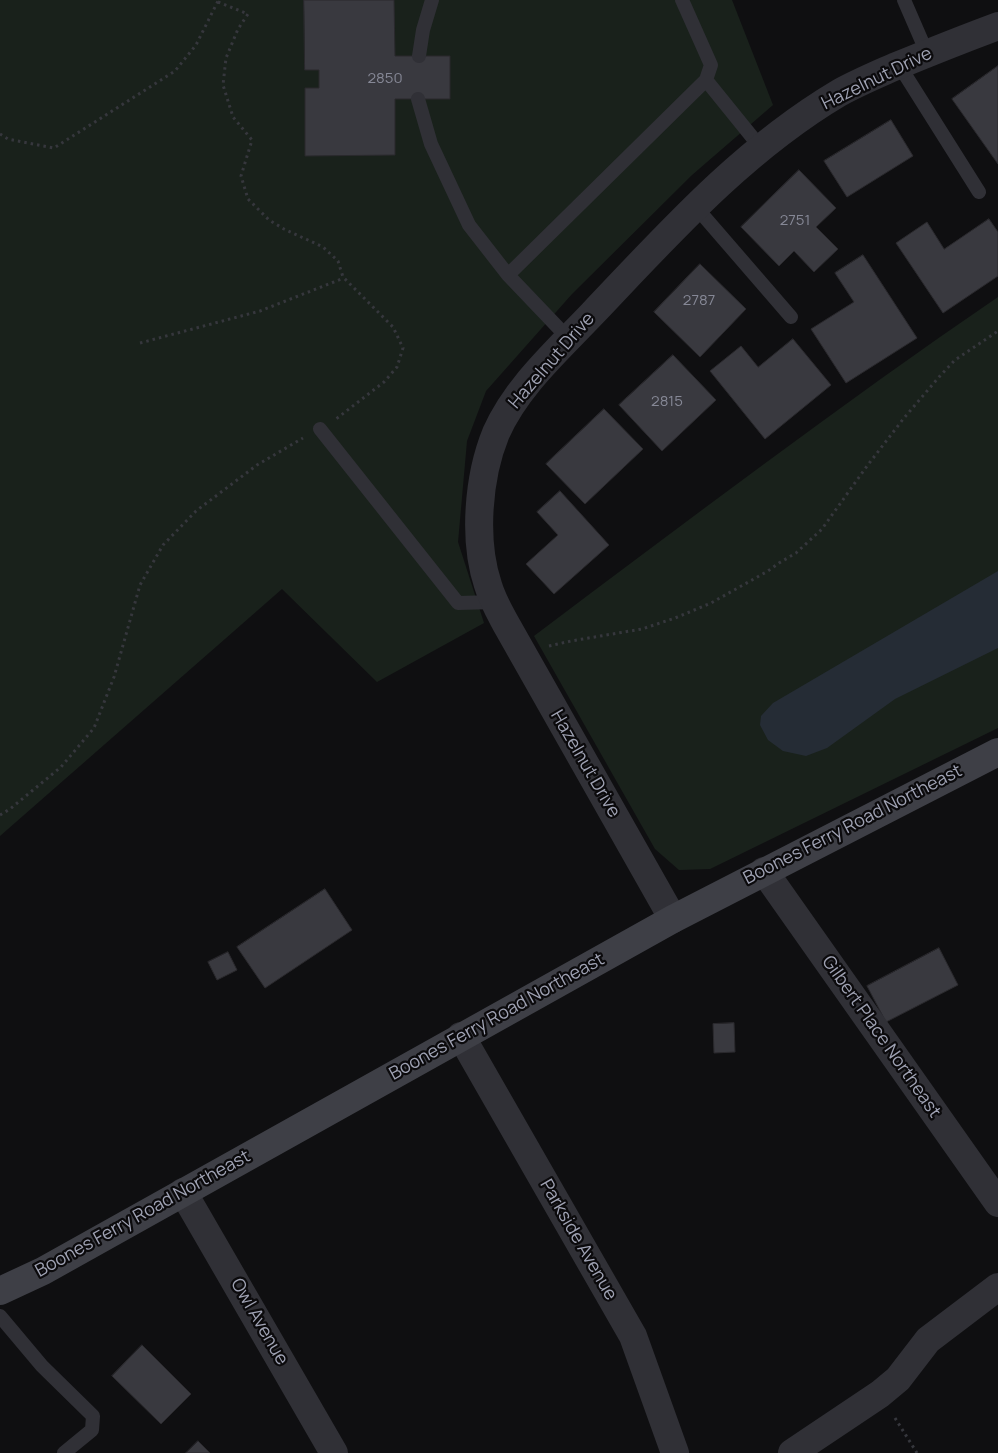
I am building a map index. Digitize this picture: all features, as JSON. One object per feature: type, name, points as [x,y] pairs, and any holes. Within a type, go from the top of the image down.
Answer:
[{"type":"main road","name":"Boones Ferry Road Northeast","points":[[0,1291],[43,1271],[673,919],[998,752]]},
{"type":"street","name":"Hazelnut Drive","points":[[673,919],[494,602],[482,564],[479,519],[489,454],[505,415],[527,384],[695,206],[733,171],[794,123],[841,92],[899,65],[998,26]]},
{"type":"street","name":"Gilbert Place Northeast","points":[[764,871],[998,1203]]},
{"type":"street","name":"Parkside Avenue","points":[[461,1036],[633,1336],[675,1453]]},
{"type":"street","name":"Owl Avenue","points":[[184,1192],[334,1453]]},
{"type":"street","points":[[792,1453],[880,1394],[898,1379],[928,1340],[998,1287]]},
{"type":"lane","points":[[419,56],[422,30],[432,0]]},
{"type":"lane","points":[[508,275],[706,80],[711,65],[682,0]]},
{"type":"lane","points":[[904,0],[927,54]]},
{"type":"lane","points":[[899,65],[979,192]]},
{"type":"lane","points":[[706,80],[761,148]]},
{"type":"lane","points":[[418,99],[431,144],[469,225],[508,275],[570,339]]},
{"type":"lane","points":[[695,206],[791,317]]},
{"type":"lane","points":[[320,429],[458,603],[494,602]]},
{"type":"lane","points":[[0,1316],[42,1366],[92,1416],[92,1430],[64,1453]]},
{"type":"path","points":[[0,134],[8,139],[54,148],[175,71],[196,45],[218,1],[248,14],[238,29],[226,58],[223,84],[233,117],[252,140],[241,176],[248,199],[269,220],[323,247],[338,261],[344,278],[393,327],[403,348],[397,367],[384,382],[320,429],[249,471],[196,511],[163,545],[140,585],[114,677],[94,728],[60,766],[10,809],[0,815]]},
{"type":"path","points":[[140,343],[260,311],[344,278]]},
{"type":"path","points":[[545,647],[642,629],[711,603],[768,572],[779,562],[796,552],[822,529],[904,418],[955,360],[998,330]]},
{"type":"path","points":[[880,1394],[917,1453]]},
{"type":"shaded area","points":[[0,0],[732,0],[773,105],[692,175],[572,294],[486,391],[467,441],[458,542],[484,623],[377,682],[282,589],[0,836]]},
{"type":"shaded area","points":[[998,297],[998,728],[710,869],[679,870],[655,849],[534,636],[822,421]]},
{"type":"shaded area","points":[[998,571],[998,648],[895,699],[827,748],[806,756],[783,751],[768,740],[760,725],[761,716],[773,703]]},
{"type":"building","points":[[304,0],[394,0],[395,56],[450,56],[450,99],[395,99],[395,155],[305,156],[305,88],[319,88],[319,70],[305,70]]},
{"type":"building","points":[[998,66],[998,164],[952,99]]},
{"type":"building","points":[[891,120],[913,156],[847,197],[824,161]]},
{"type":"building","points":[[799,170],[836,208],[816,227],[838,249],[814,272],[794,251],[779,266],[741,227]]},
{"type":"building","points":[[989,219],[998,232],[998,276],[943,313],[896,243],[927,222],[944,249]]},
{"type":"building","points":[[863,255],[917,338],[846,383],[811,329],[854,302],[835,273]]},
{"type":"building","points":[[700,264],[746,309],[700,357],[654,312]]},
{"type":"building","points":[[793,339],[831,385],[765,439],[710,371],[741,346],[758,367]]},
{"type":"building","points":[[673,355],[716,400],[662,451],[619,405]]},
{"type":"building","points":[[604,409],[643,449],[585,504],[546,464]]},
{"type":"building","points":[[560,491],[609,545],[554,594],[526,564],[558,535],[537,512]]},
{"type":"building","points":[[325,889],[352,930],[265,988],[237,947]]},
{"type":"building","points":[[939,948],[958,985],[886,1022],[867,986]]},
{"type":"building","points":[[228,952],[237,970],[217,980],[208,962]]},
{"type":"building","points":[[734,1023],[735,1052],[714,1053],[713,1024]]},
{"type":"building","points":[[142,1345],[191,1394],[161,1424],[112,1376]]},
{"type":"building","points":[[198,1441],[210,1453],[186,1453]]}]
